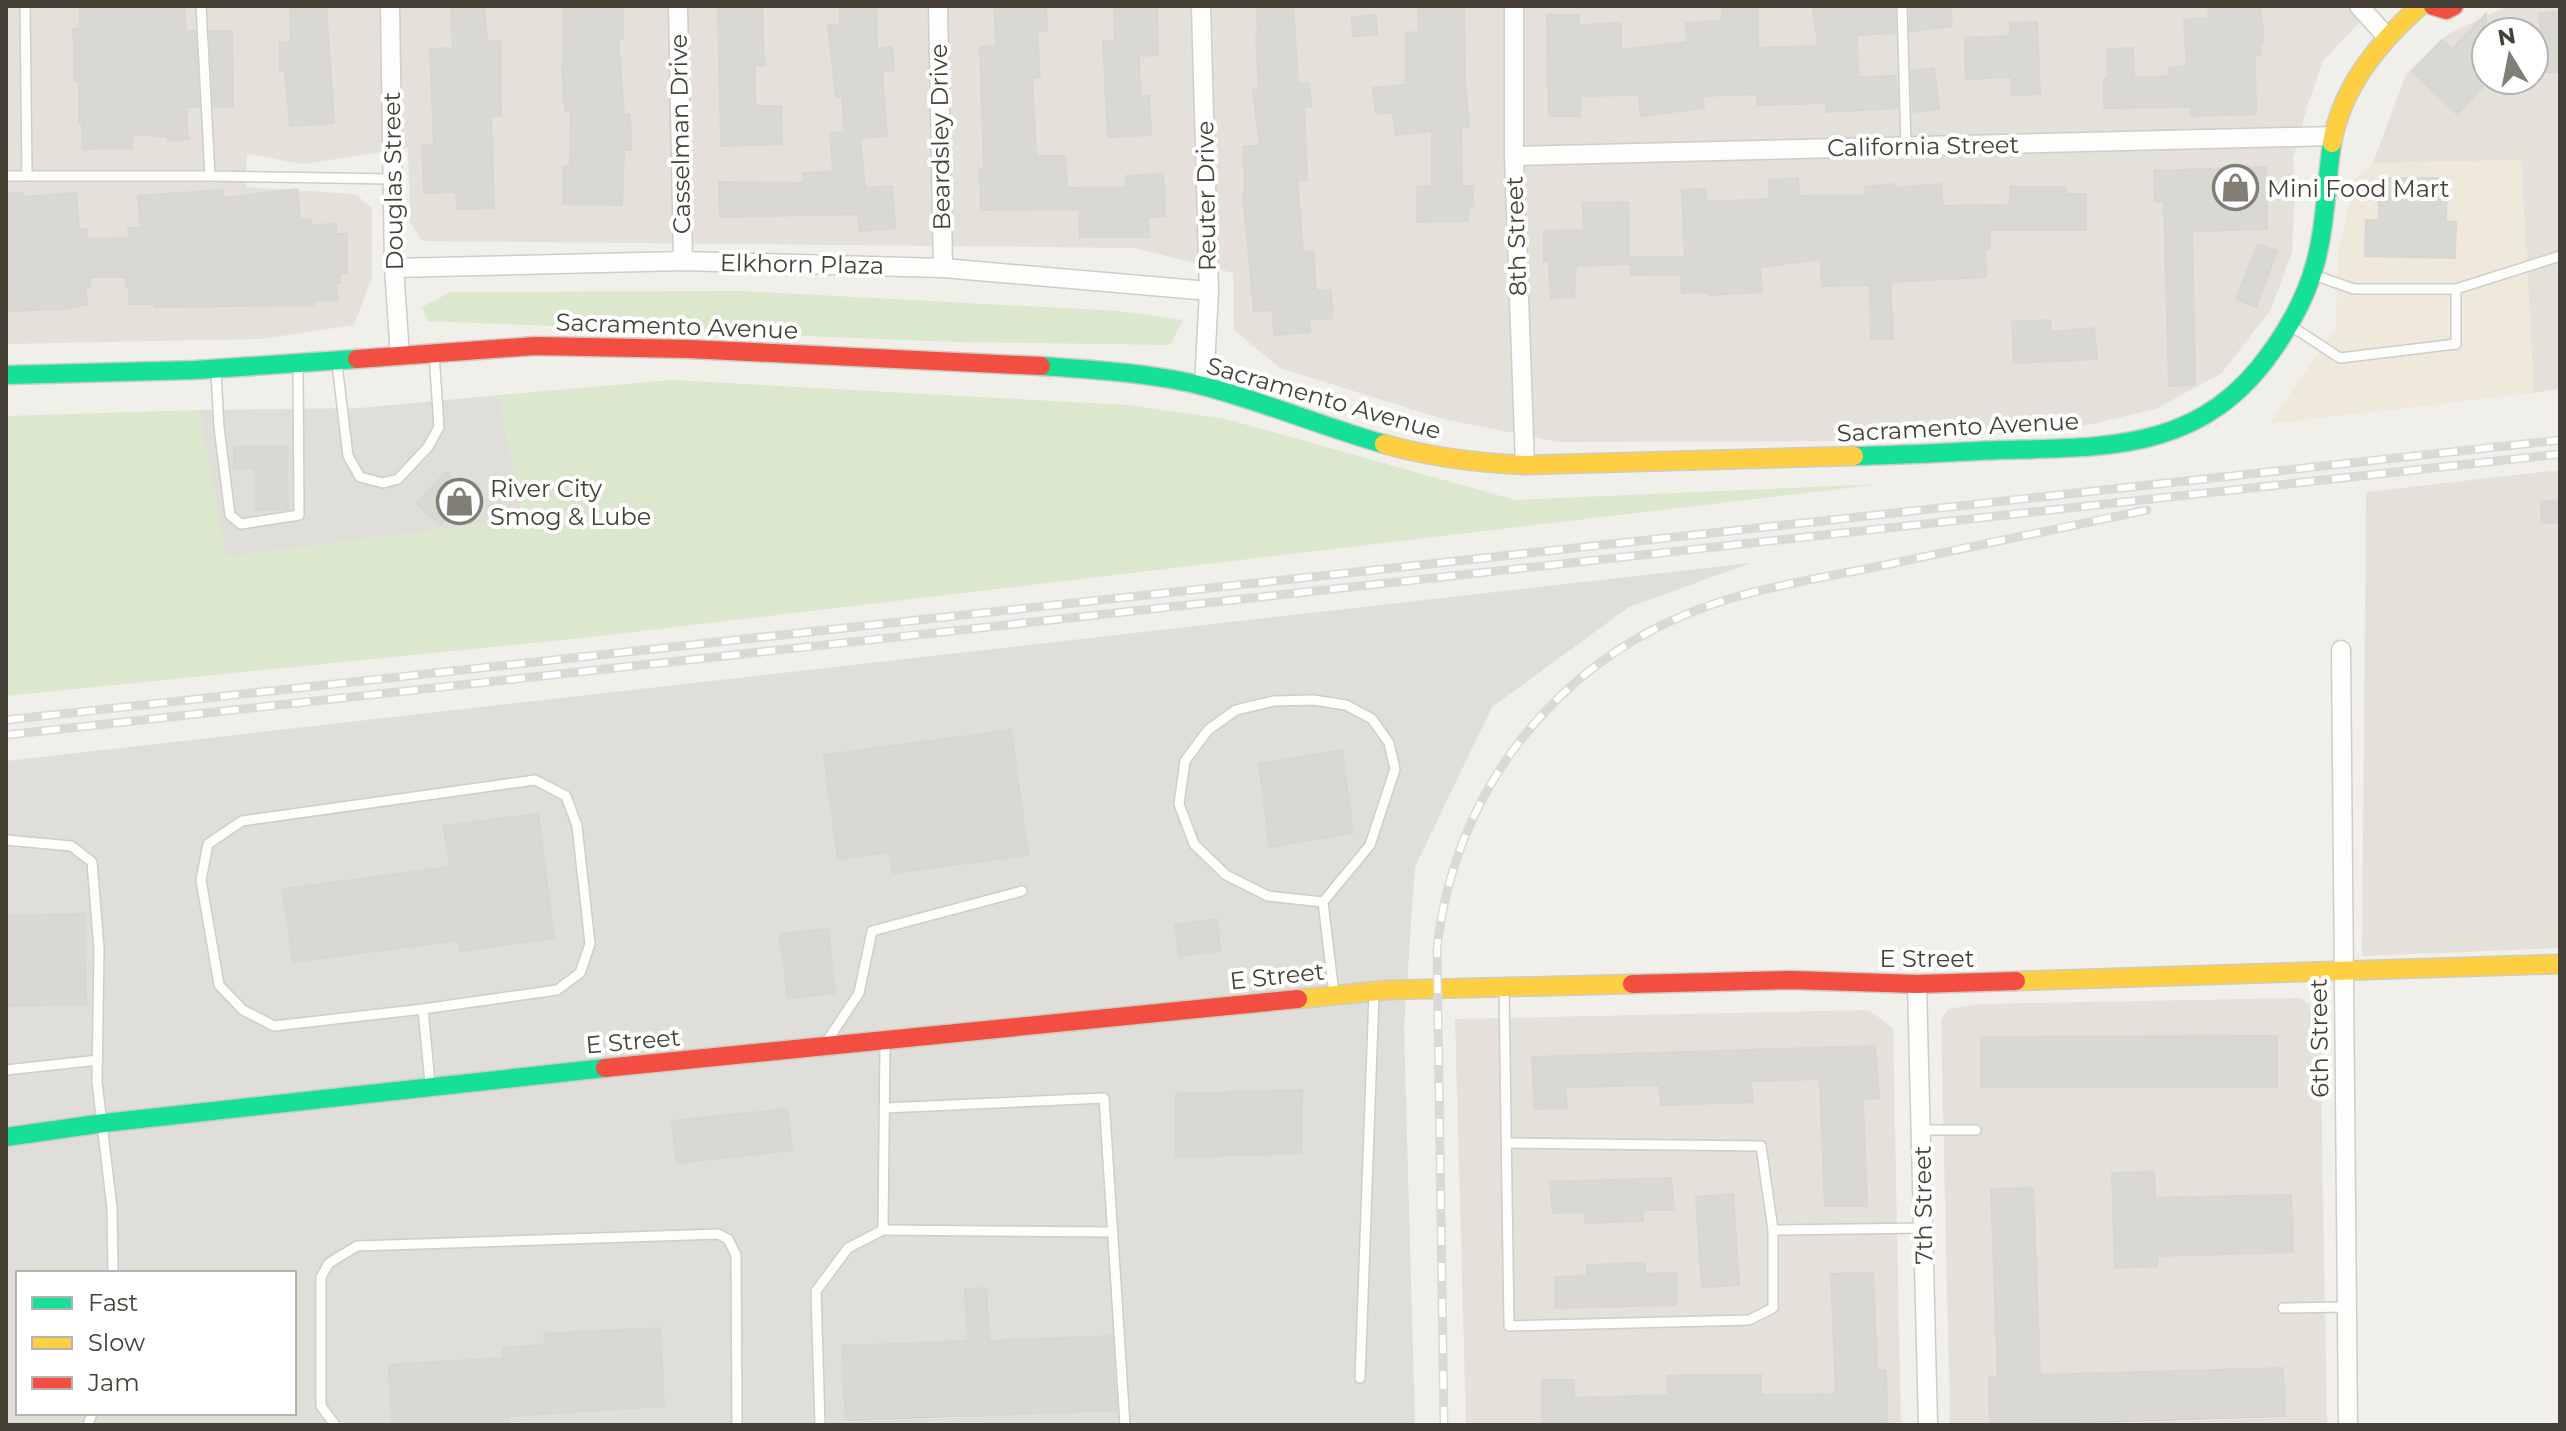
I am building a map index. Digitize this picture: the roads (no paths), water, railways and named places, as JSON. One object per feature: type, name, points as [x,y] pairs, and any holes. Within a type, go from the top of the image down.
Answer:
[{"type":"main road","points":[[2333,136],[2354,84],[2386,36],[2420,6]]},
{"type":"main road","points":[[2433,6],[2446,10],[2454,6]]},
{"type":"main road","name":"Sacramento Avenue","points":[[6,375],[215,369],[535,346],[704,350],[998,363],[1117,372],[1204,386],[1409,451],[1484,463],[1525,465],[1869,457],[2102,444],[2143,439],[2201,419],[2228,400],[2255,373],[2288,324],[2312,274],[2323,228],[2333,136]]},
{"type":"main road","name":"E Street","points":[[6,1137],[431,1086],[1374,991],[1791,980],[1917,984],[2560,964]]},
{"type":"street","name":"Douglas Street","points":[[390,6],[394,268],[400,356]]},
{"type":"street","name":"Casselman Drive","points":[[678,6],[683,261]]},
{"type":"street","name":"Beardsley Drive","points":[[938,6],[943,268]]},
{"type":"street","name":"Reuter Drive","points":[[1201,6],[1209,291],[1204,386]]},
{"type":"street","name":"8th Street","points":[[1514,6],[1514,156],[1525,465]]},
{"type":"street","points":[[2359,6],[2386,36]]},
{"type":"street","name":"California Street","points":[[1514,156],[2333,136]]},
{"type":"street","name":"Elkhorn Plaza","points":[[394,268],[683,261],[943,268],[1209,291]]},
{"type":"street","name":"6th Street","points":[[2341,650],[2348,1425]]},
{"type":"street","name":"7th Street","points":[[1917,984],[1928,1425]]},
{"type":"lane","points":[[25,6],[27,176]]},
{"type":"lane","points":[[201,6],[210,176]]},
{"type":"lane","points":[[1902,6],[1906,146]]},
{"type":"lane","points":[[6,176],[392,179]]},
{"type":"lane","points":[[2312,274],[2354,289],[2456,289],[2560,256]]},
{"type":"lane","points":[[2288,324],[2340,358],[2456,344],[2456,289]]},
{"type":"lane","points":[[336,360],[348,456],[360,477],[383,483],[398,479],[428,447],[439,427],[434,353]]},
{"type":"lane","points":[[215,369],[230,515],[241,524],[299,515],[298,363]]},
{"type":"lane","points":[[1323,902],[1268,896],[1226,875],[1194,844],[1179,804],[1185,761],[1208,730],[1236,710],[1274,701],[1313,700],[1346,705],[1372,719],[1389,743],[1395,769],[1370,845],[1323,902],[1334,994]]},
{"type":"lane","points":[[535,780],[566,796],[577,826],[590,944],[580,973],[557,990],[423,1009],[274,1026],[243,1010],[219,985],[201,880],[208,844],[242,821],[535,780]]},
{"type":"lane","points":[[6,840],[71,846],[92,862],[99,949],[97,1082],[112,1208],[113,1271]]},
{"type":"lane","points":[[823,1047],[859,993],[872,931],[1022,891]]},
{"type":"lane","points":[[1504,986],[1509,1326],[1749,1320],[1773,1308],[1773,1230],[1761,1146],[1507,1143]]},
{"type":"lane","points":[[1360,1378],[1374,991]]},
{"type":"lane","points":[[423,1009],[431,1086]]},
{"type":"lane","points":[[883,1230],[885,1042]]},
{"type":"lane","points":[[6,1070],[98,1060]]},
{"type":"lane","points":[[885,1108],[1104,1098],[1125,1425]]},
{"type":"lane","points":[[1921,1130],[1976,1130]]},
{"type":"lane","points":[[1773,1230],[1923,1228]]},
{"type":"lane","points":[[820,1425],[816,1291],[848,1248],[883,1230],[1112,1232]]},
{"type":"lane","points":[[335,1425],[321,1406],[321,1277],[329,1263],[341,1253],[357,1246],[718,1234],[728,1239],[736,1255],[737,1425]]},
{"type":"lane","points":[[2283,1308],[2347,1307]]},
{"type":"railway","points":[[6,720],[2560,440]]},
{"type":"railway","points":[[6,735],[2560,454]]},
{"type":"railway","points":[[1444,1425],[1437,949],[1447,893],[1464,839],[1488,789],[1519,743],[1555,701],[1597,665],[1645,634],[1697,610],[1790,584],[2147,510]]},
{"type":"place","name":"Mini Food Mart","points":[[2236,188]]},
{"type":"place","name":"River City Smog & Lube","points":[[459,502]]}]
